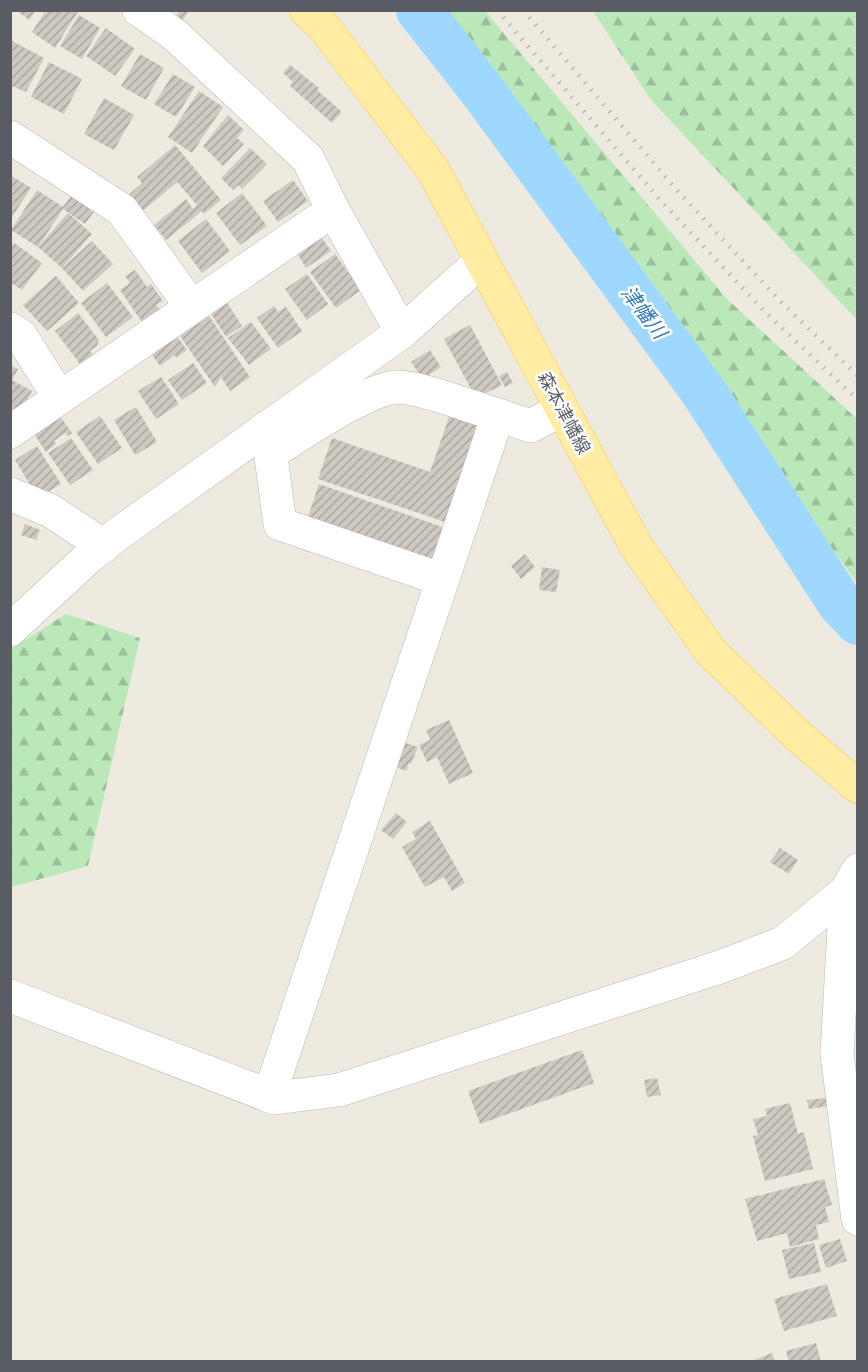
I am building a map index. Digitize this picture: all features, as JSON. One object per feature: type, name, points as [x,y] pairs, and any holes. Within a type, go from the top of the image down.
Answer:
[{"type":"main road","name":"森本津幡線","points":[[306,10],[323,26],[433,170],[636,546],[711,652],[796,734],[858,788]]},
{"type":"street","points":[[139,10],[175,35],[308,159],[333,210],[402,332]]},
{"type":"street","points":[[10,137],[122,210],[191,306]]},
{"type":"street","points":[[10,432],[333,210]]},
{"type":"street","points":[[10,630],[90,556],[118,534],[269,440],[402,332],[481,261]]},
{"type":"street","points":[[10,329],[21,336],[59,397]]},
{"type":"street","points":[[269,440],[371,394],[396,387],[417,390],[531,426],[562,409]]},
{"type":"street","points":[[269,1096],[498,415]]},
{"type":"street","points":[[269,440],[280,524],[426,574]]},
{"type":"street","points":[[10,494],[51,511],[104,546]]},
{"type":"street","points":[[10,996],[275,1098],[339,1090],[720,967],[783,943],[852,880]]},
{"type":"street","points":[[852,880],[837,1054],[858,1219]]},
{"type":"green space","points":[[435,11],[485,11],[727,299],[857,419],[857,583],[559,169]]},
{"type":"green space","points":[[593,11],[857,11],[857,320],[651,100]]},
{"type":"green space","points":[[66,614],[140,638],[88,866],[11,887],[11,649]]},
{"type":"building","points":[[16,10],[36,10],[29,20]]},
{"type":"building","points":[[46,10],[79,10],[55,48],[32,32]]},
{"type":"building","points":[[180,10],[188,12],[181,23],[174,19]]},
{"type":"building","points":[[79,15],[100,28],[82,59],[60,46]]},
{"type":"building","points":[[106,28],[135,49],[115,76],[86,56]]},
{"type":"building","points":[[12,41],[44,58],[26,92],[10,85]]},
{"type":"building","points":[[140,54],[164,68],[146,100],[121,86]]},
{"type":"building","points":[[49,62],[82,79],[64,114],[31,97]]},
{"type":"building","points":[[290,65],[319,88],[317,90],[342,112],[332,123],[290,86],[293,82],[283,73]]},
{"type":"building","points":[[173,74],[195,87],[176,117],[154,104]]},
{"type":"building","points":[[199,91],[223,107],[192,153],[168,137]]},
{"type":"building","points":[[104,98],[134,115],[114,150],[84,134]]},
{"type":"building","points":[[228,115],[244,130],[237,138],[244,144],[223,166],[203,146]]},
{"type":"building","points":[[175,145],[221,200],[204,214],[202,211],[166,240],[154,225],[186,199],[193,209],[197,205],[177,182],[138,215],[124,199],[142,183],[137,177]]},
{"type":"building","points":[[250,148],[267,164],[242,189],[238,185],[233,190],[221,178]]},
{"type":"building","points":[[10,175],[31,188],[10,220]]},
{"type":"building","points":[[293,180],[308,201],[278,222],[263,201]]},
{"type":"building","points":[[37,190],[63,207],[74,192],[96,209],[85,224],[63,209],[38,247],[11,230]]},
{"type":"building","points":[[242,193],[267,226],[240,245],[216,213]]},
{"type":"building","points":[[68,213],[92,234],[62,268],[38,247]]},
{"type":"building","points":[[206,219],[230,251],[202,273],[178,241]]},
{"type":"building","points":[[320,235],[331,251],[306,268],[296,251]]},
{"type":"building","points":[[92,241],[113,264],[83,291],[62,268]]},
{"type":"building","points":[[14,243],[42,263],[22,290],[10,282],[10,248]]},
{"type":"building","points":[[335,254],[361,290],[336,308],[310,272]]},
{"type":"building","points":[[135,270],[147,287],[151,284],[163,301],[156,305],[160,310],[142,322],[120,290],[130,283],[125,276]]},
{"type":"building","points":[[307,274],[328,304],[307,320],[285,289]]},
{"type":"building","points":[[56,276],[79,303],[47,331],[23,305]]},
{"type":"building","points":[[107,283],[133,317],[106,337],[81,303]]},
{"type":"building","points":[[226,301],[242,326],[226,337],[210,312]]},
{"type":"building","points":[[274,306],[278,312],[286,307],[302,331],[278,348],[257,318]]},
{"type":"building","points":[[78,313],[99,340],[97,346],[90,351],[96,358],[83,368],[55,331]]},
{"type":"building","points":[[209,316],[250,377],[230,391],[221,377],[215,387],[180,336]]},
{"type":"building","points":[[251,322],[271,349],[249,365],[228,338]]},
{"type":"building","points":[[470,325],[502,385],[476,398],[444,339]]},
{"type":"building","points":[[176,335],[187,350],[176,358],[175,355],[160,366],[151,353]]},
{"type":"building","points":[[430,350],[441,367],[423,379],[411,362]]},
{"type":"building","points":[[193,363],[207,383],[182,400],[168,380]]},
{"type":"building","points":[[10,365],[18,369],[12,380],[32,391],[19,413],[10,408]]},
{"type":"building","points":[[507,372],[513,383],[505,387],[499,376]]},
{"type":"building","points":[[161,377],[179,404],[156,419],[138,391]]},
{"type":"building","points":[[136,407],[157,442],[135,455],[114,420]]},
{"type":"building","points":[[451,411],[488,424],[454,525],[318,479],[332,438],[430,472]]},
{"type":"building","points":[[60,416],[72,433],[68,436],[65,433],[54,441],[56,444],[46,452],[34,434]]},
{"type":"building","points":[[100,416],[122,448],[98,464],[76,432]]},
{"type":"building","points":[[71,438],[93,470],[70,485],[48,453]]},
{"type":"building","points":[[37,446],[61,484],[38,498],[15,460]]},
{"type":"building","points":[[319,484],[448,529],[437,562],[308,517]]},
{"type":"building","points":[[25,524],[40,530],[36,540],[21,535]]},
{"type":"building","points":[[525,554],[535,567],[521,579],[511,566]]},
{"type":"building","points":[[542,567],[560,570],[556,592],[539,590]]},
{"type":"building","points":[[449,720],[473,773],[449,784],[437,757],[427,762],[419,745],[430,740],[426,730]]},
{"type":"building","points":[[400,741],[418,747],[406,771],[391,765]]},
{"type":"building","points":[[396,813],[407,822],[393,839],[381,830]]},
{"type":"building","points":[[430,821],[465,883],[452,891],[444,877],[425,887],[402,847],[416,839],[412,832]]},
{"type":"building","points":[[780,848],[798,860],[789,874],[770,862]]},
{"type":"building","points":[[582,1050],[594,1083],[480,1124],[468,1091]]},
{"type":"building","points":[[657,1078],[661,1095],[647,1097],[644,1080]]},
{"type":"building","points":[[826,1098],[828,1106],[809,1109],[807,1100]]},
{"type":"building","points":[[790,1103],[798,1134],[804,1132],[813,1169],[765,1181],[753,1136],[758,1135],[753,1119],[767,1116],[765,1109]]},
{"type":"building","points":[[824,1179],[832,1205],[825,1207],[829,1222],[816,1225],[819,1239],[790,1247],[787,1233],[757,1241],[745,1199]]},
{"type":"building","points":[[840,1239],[847,1261],[826,1268],[819,1245]]},
{"type":"building","points":[[814,1243],[821,1272],[789,1279],[782,1250]]},
{"type":"building","points":[[827,1284],[837,1316],[784,1331],[774,1299]]},
{"type":"building","points":[[816,1343],[821,1362],[789,1362],[786,1351]]},
{"type":"building","points":[[772,1353],[774,1360],[750,1362]]},
{"type":"waterway","name":"津幡川","points":[[419,10],[481,89],[703,391],[840,603],[858,622]]},
{"type":"railway","points":[[497,10],[661,201],[767,314],[858,400]]},
{"type":"railway","points":[[523,10],[675,188],[781,302],[858,376]]}]
